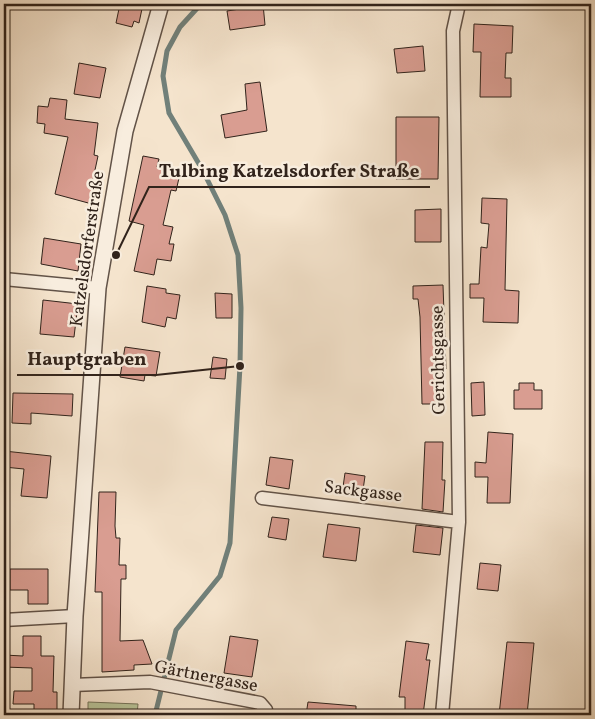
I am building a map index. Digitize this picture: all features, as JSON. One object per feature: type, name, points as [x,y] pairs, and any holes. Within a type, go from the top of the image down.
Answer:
[{"type":"street","name":"Katzelsdorferstraße","points":[[71,715],[75,616],[98,288],[125,131],[161,4]]},
{"type":"street","name":"Gerichtsgasse","points":[[442,715],[460,522],[454,31],[459,4]]},
{"type":"street","points":[[4,279],[98,288]]},
{"type":"street","name":"Sackgasse","points":[[262,498],[460,522]]},
{"type":"street","points":[[4,620],[75,616]]},
{"type":"street","name":"Gärtnergasse","points":[[72,686],[150,682],[260,703],[266,710],[265,715]]},
{"type":"green space","points":[[88,702],[138,704],[137,715],[88,715]]},
{"type":"building","points":[[120,4],[143,4],[139,23],[134,21],[132,27],[116,23]]},
{"type":"building","points":[[245,4],[263,4],[265,25],[230,30],[227,11],[246,8]]},
{"type":"building","points":[[474,24],[513,26],[512,53],[506,53],[505,78],[511,78],[511,97],[480,97],[481,52],[473,52]]},
{"type":"building","points":[[423,46],[425,71],[397,73],[394,49]]},
{"type":"building","points":[[79,63],[106,68],[100,98],[74,94]]},
{"type":"building","points":[[260,82],[267,131],[225,138],[221,115],[247,110],[245,84]]},
{"type":"building","points":[[50,98],[67,100],[65,119],[98,123],[94,155],[98,156],[92,184],[97,185],[92,204],[55,194],[68,137],[44,133],[45,124],[37,123],[38,106],[48,107]]},
{"type":"building","points":[[396,117],[439,117],[438,179],[396,179]]},
{"type":"building","points":[[143,156],[159,159],[157,167],[163,168],[162,175],[179,178],[176,191],[171,190],[163,225],[173,227],[169,244],[174,244],[171,261],[157,259],[154,275],[134,271],[144,225],[129,221]]},
{"type":"building","points":[[482,198],[507,199],[505,290],[519,291],[518,323],[483,322],[484,298],[470,298],[470,284],[479,284],[481,247],[487,248],[489,224],[481,223]]},
{"type":"building","points":[[441,209],[441,242],[415,242],[415,210]]},
{"type":"building","points":[[44,238],[81,244],[78,271],[41,264]]},
{"type":"building","points":[[443,285],[446,369],[443,369],[444,404],[422,404],[420,317],[418,299],[413,299],[413,286]]},
{"type":"building","points":[[147,286],[166,289],[166,293],[180,295],[176,319],[167,317],[165,327],[142,322]]},
{"type":"building","points":[[215,293],[232,294],[232,318],[216,318]]},
{"type":"building","points":[[43,300],[78,304],[74,337],[40,334]]},
{"type":"building","points":[[125,347],[160,352],[156,376],[145,375],[144,381],[120,377]]},
{"type":"building","points":[[213,357],[227,359],[225,379],[210,378]]},
{"type":"building","points":[[484,382],[485,415],[472,416],[471,383]]},
{"type":"building","points":[[519,383],[534,383],[534,390],[542,390],[542,409],[514,409],[514,390],[519,390]]},
{"type":"building","points":[[13,393],[73,394],[72,416],[31,413],[31,424],[12,423]]},
{"type":"building","points":[[488,432],[513,434],[510,503],[487,503],[488,477],[475,477],[475,462],[486,463]]},
{"type":"building","points":[[425,442],[443,442],[442,480],[445,480],[443,512],[422,509]]},
{"type":"building","points":[[4,451],[51,456],[47,498],[21,496],[24,469],[4,467]]},
{"type":"building","points":[[270,457],[293,460],[289,489],[266,485]]},
{"type":"building","points":[[345,473],[365,476],[362,497],[342,494]]},
{"type":"building","points":[[99,492],[116,492],[115,526],[116,538],[120,538],[119,565],[126,565],[126,579],[121,579],[120,641],[143,640],[152,664],[134,665],[134,670],[102,672],[102,592],[95,592]]},
{"type":"building","points":[[272,517],[289,519],[286,540],[268,537]]},
{"type":"building","points":[[328,524],[360,528],[356,561],[323,557]]},
{"type":"building","points":[[416,525],[443,528],[440,555],[413,552]]},
{"type":"building","points":[[480,563],[501,565],[498,591],[477,589]]},
{"type":"building","points":[[10,569],[48,569],[48,604],[28,604],[28,590],[10,590]]},
{"type":"building","points":[[23,636],[41,636],[41,656],[54,656],[53,692],[57,692],[57,715],[34,715],[34,704],[13,704],[14,691],[32,691],[32,668],[4,667],[4,655],[23,656]]},
{"type":"building","points":[[230,636],[258,640],[252,677],[224,673]]},
{"type":"building","points":[[406,641],[429,644],[426,660],[430,660],[423,715],[405,715],[405,697],[399,697]]},
{"type":"building","points":[[507,642],[534,643],[527,715],[499,715]]},
{"type":"building","points":[[308,702],[356,706],[356,715],[306,715]]},
{"type":"waterway","points":[[155,715],[176,630],[220,576],[230,543],[240,366],[241,308],[238,255],[225,215],[202,169],[169,113],[163,76],[167,51],[180,27],[201,4]]},
{"type":"place","name":"Tulbing Katzelsdorfer Straße","points":[[116,255]]},
{"type":"place","name":"Hauptgraben","points":[[240,366]]}]
